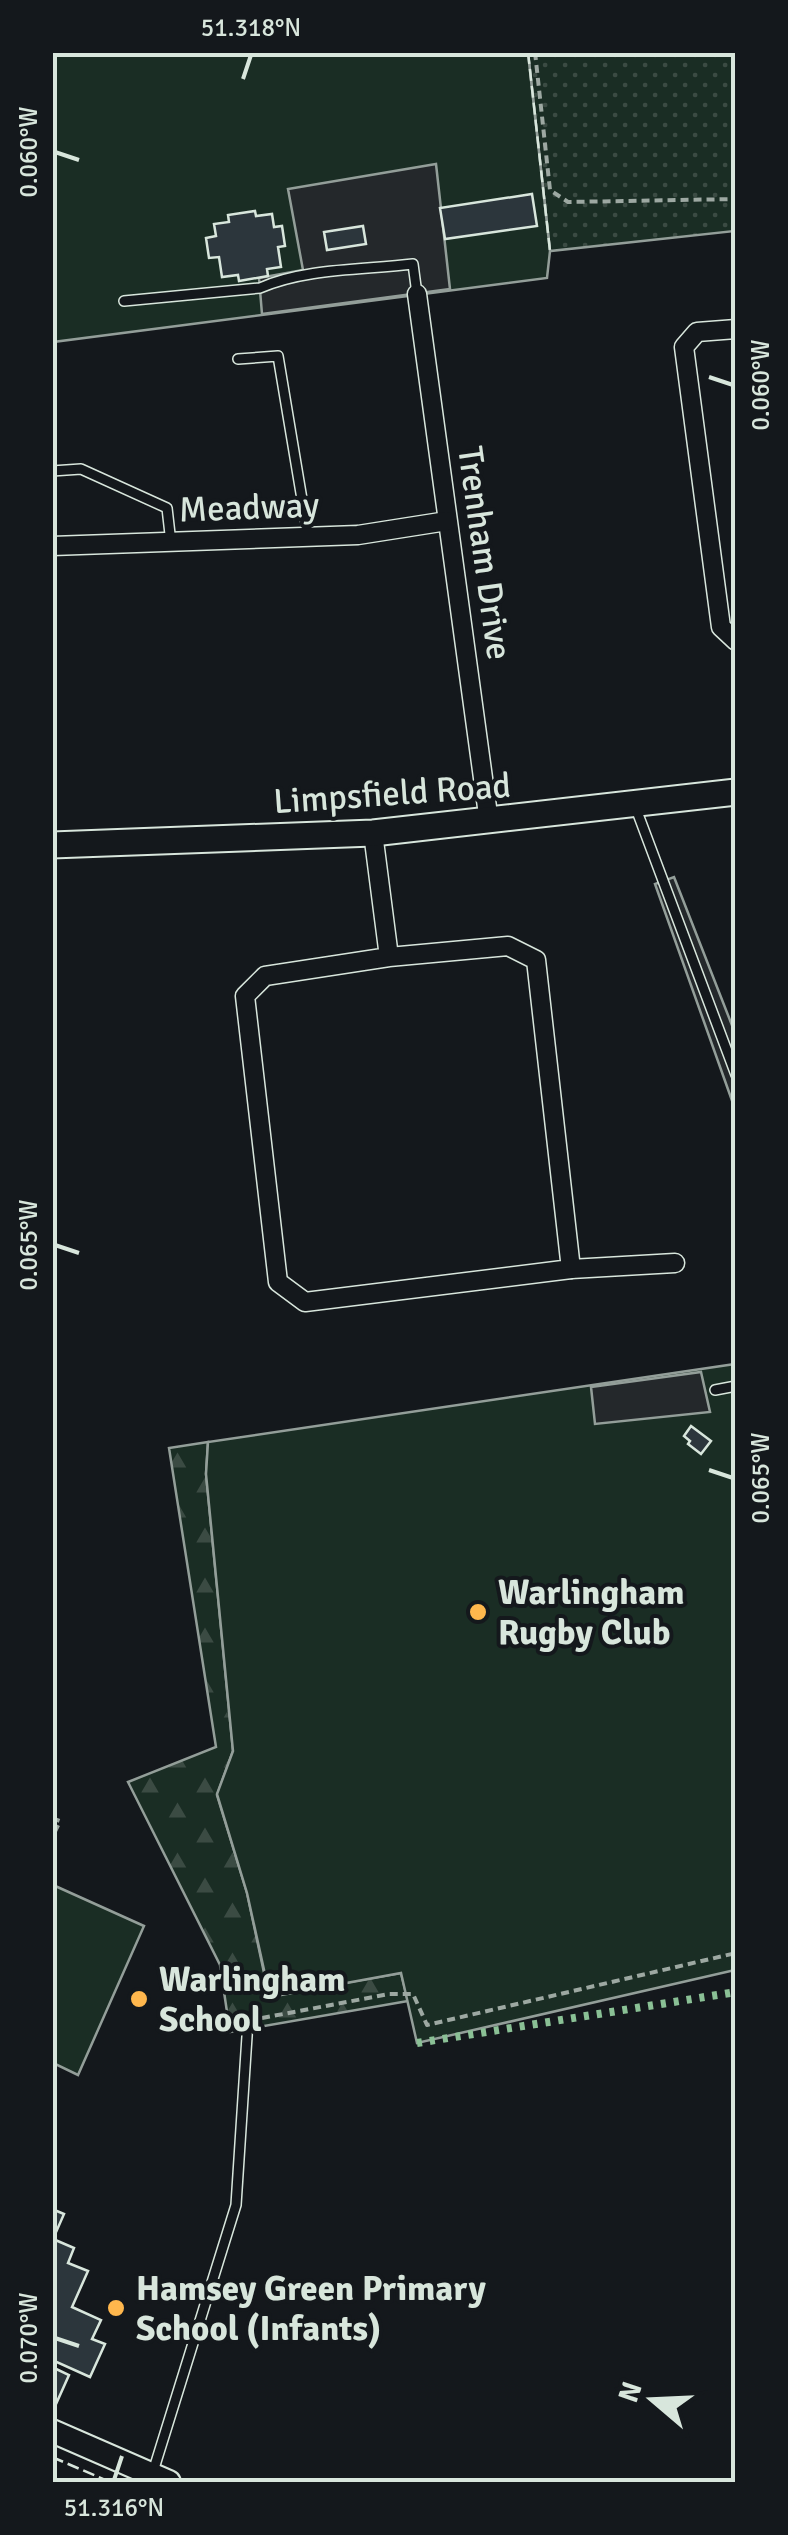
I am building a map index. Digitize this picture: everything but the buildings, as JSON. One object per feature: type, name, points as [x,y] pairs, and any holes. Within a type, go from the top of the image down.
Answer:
[{"type":"main road","name":"Limpsfield Road","points":[[52,845],[373,833],[736,792]]},
{"type":"street","name":"Trenham Drive","points":[[417,294],[489,822]]},
{"type":"street","points":[[736,329],[697,332],[684,347],[721,628],[736,641]]},
{"type":"street","name":"Meadway","points":[[52,546],[358,535],[447,521]]},
{"type":"street","points":[[373,833],[389,957]]},
{"type":"street","points":[[571,1269],[536,960],[508,946],[389,957],[265,976],[245,996],[278,1282],[305,1302],[571,1269],[675,1263]]},
{"type":"street","points":[[52,2430],[156,2480]]},
{"type":"lane","points":[[124,301],[260,288],[290,278],[413,264],[417,294]]},
{"type":"lane","points":[[238,359],[278,356],[308,538]]},
{"type":"lane","points":[[52,471],[81,469],[167,508],[171,542]]},
{"type":"lane","points":[[635,806],[736,1075]]},
{"type":"lane","points":[[715,1390],[736,1386]]},
{"type":"lane","points":[[156,2480],[236,2204],[248,2021]]},
{"type":"path","points":[[535,52],[550,190],[568,202],[736,199]]},
{"type":"path","points":[[52,1818],[60,1821],[52,1838]]},
{"type":"path","points":[[248,2021],[390,1994],[414,1994],[427,2026],[736,1953]]},
{"type":"green space","points":[[52,53],[528,53],[550,251],[547,278],[53,342]]},
{"type":"green space","points":[[528,53],[735,53],[735,231],[550,251]]},
{"type":"green space","name":"Warlingham Rugby Club","points":[[735,1364],[735,1970],[417,2043],[401,1973],[270,1997],[247,1893],[217,1794],[233,1751],[206,1474],[208,1442]]},
{"type":"green space","points":[[208,1442],[206,1474],[233,1751],[217,1795],[247,1893],[269,1996],[401,1973],[408,2001],[230,2032],[220,1965],[128,1782],[216,1747],[169,1448]]},
{"type":"green space","points":[[53,1885],[144,1926],[78,2075],[53,2063]]},
{"type":"shaded area","points":[[436,164],[450,289],[262,314],[259,278],[303,270],[288,189]]},
{"type":"shaded area","points":[[674,877],[735,1033],[735,1109],[655,884]]},
{"type":"shaded area","points":[[701,1372],[710,1412],[595,1424],[591,1387]]},
{"type":"hedge","points":[[417,2043],[736,1992]]},
{"type":"fence","points":[[528,52],[550,251]]},
{"type":"fence","points":[[52,2457],[110,2482]]},
{"type":"place","name":"Warlingham Rugby Club","points":[[478,1612]]},
{"type":"place","name":"Warlingham School","points":[[139,1999]]},
{"type":"place","name":"Hamsey Green Primary School (Infants)","points":[[116,2308]]}]
